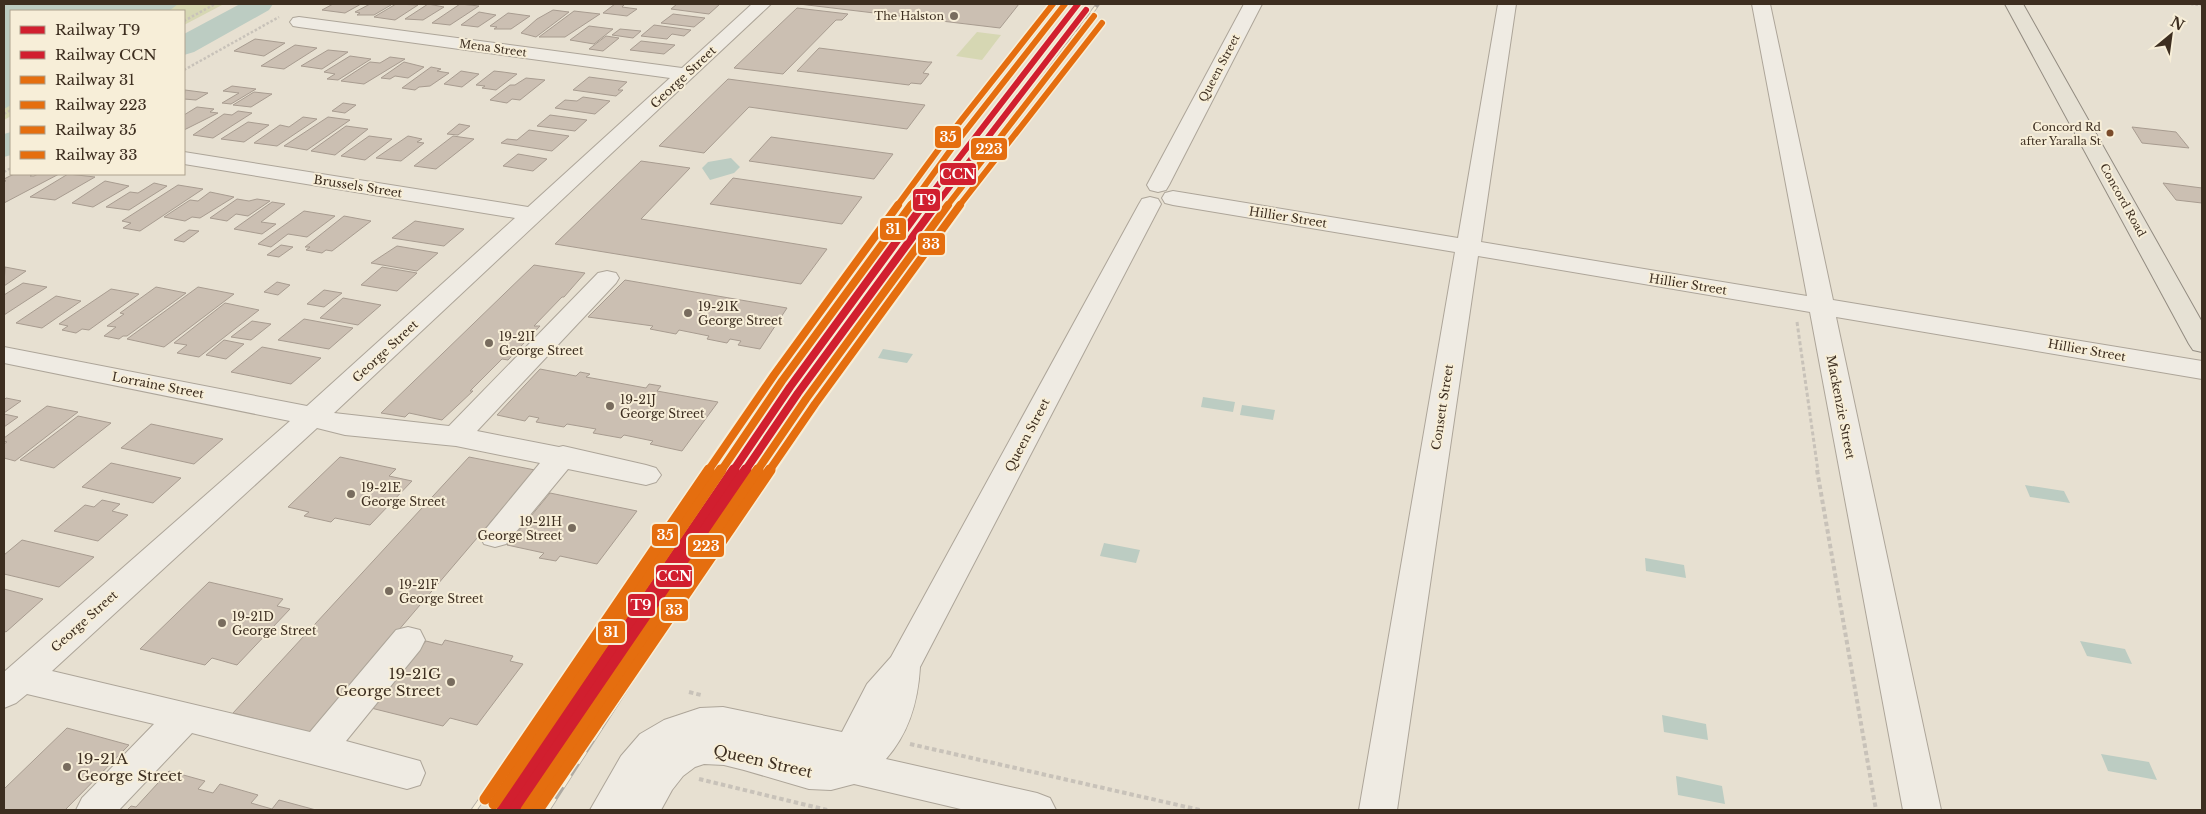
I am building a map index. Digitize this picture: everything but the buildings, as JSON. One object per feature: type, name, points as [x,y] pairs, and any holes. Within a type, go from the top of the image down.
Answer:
[{"type":"main road","name":"Concord Road","points":[[2014,4],[2202,344]]},
{"type":"street","name":"George Street","points":[[12,685],[313,416],[762,4]]},
{"type":"street","name":"Queen Street","points":[[642,810],[660,776],[672,762],[700,749],[718,748],[814,775],[853,768],[883,738],[901,699],[903,667],[1160,196],[1253,4]]},
{"type":"street","name":"Consett Street","points":[[1378,810],[1507,4]]},
{"type":"street","name":"Mackenzie Street","points":[[1761,4],[1922,810]]},
{"type":"street","name":"Mena Street","points":[[299,22],[686,74]]},
{"type":"street","name":"Brussels Street","points":[[185,158],[531,214]]},
{"type":"street","name":"Hillier Street","points":[[1160,196],[2202,370]]},
{"type":"street","points":[[456,436],[607,278]]},
{"type":"street","name":"Lorraine Street","points":[[4,355],[345,424],[456,436],[563,456],[646,475]]},
{"type":"street","points":[[495,536],[563,456]]},
{"type":"street","points":[[318,749],[408,640]]},
{"type":"street","points":[[12,685],[184,716],[407,773]]},
{"type":"street","points":[[95,810],[184,716]]},
{"type":"street","name":"Queen Street","points":[[609,810],[634,767],[653,745],[677,731],[700,723],[723,722],[833,744],[853,768]]},
{"type":"street","points":[[853,768],[1037,810]]},
{"type":"path","points":[[185,20],[215,4]]},
{"type":"path","points":[[2191,4],[2202,5]]},
{"type":"path","points":[[185,69],[280,16]]},
{"type":"path","points":[[1796,314],[1814,454],[1876,810]]},
{"type":"path","points":[[903,743],[1200,810]]},
{"type":"path","points":[[693,778],[827,810]]},
{"type":"green space","points":[[4,4],[224,4],[185,24],[185,10],[10,10],[10,117],[4,120]]},
{"type":"green space","points":[[977,32],[1001,35],[982,60],[956,56]]},
{"type":"shaded area","points":[[4,4],[178,4],[170,10],[10,10],[10,106],[4,109]]},
{"type":"shaded area","points":[[731,158],[740,167],[734,173],[710,180],[702,168],[708,162]]},
{"type":"shaded area","points":[[883,349],[913,354],[907,363],[878,358]]},
{"type":"shaded area","points":[[1203,397],[1235,402],[1233,412],[1201,407]]},
{"type":"shaded area","points":[[1242,405],[1275,410],[1273,420],[1240,415]]},
{"type":"shaded area","points":[[2025,485],[2064,491],[2070,503],[2030,497]]},
{"type":"shaded area","points":[[1104,543],[1140,550],[1136,563],[1100,556]]},
{"type":"shaded area","points":[[1645,558],[1684,565],[1686,578],[1646,571]]},
{"type":"shaded area","points":[[2080,641],[2125,649],[2132,664],[2087,656]]},
{"type":"shaded area","points":[[1662,715],[1706,724],[1708,740],[1664,732]]},
{"type":"shaded area","points":[[2101,754],[2149,762],[2157,780],[2108,771]]},
{"type":"shaded area","points":[[1676,776],[1722,786],[1725,804],[1678,795]]},
{"type":"waterway","points":[[185,45],[259,4]]},
{"type":"waterway","points":[[4,147],[10,143]]},
{"type":"railway","points":[[907,206],[1066,4]]},
{"type":"railway","points":[[948,206],[1098,4]]},
{"type":"railway","points":[[713,471],[908,205]]},
{"type":"railway","points":[[766,471],[817,393],[949,205]]},
{"type":"railway","points":[[474,810],[714,470]]},
{"type":"railway","points":[[547,810],[767,470]]},
{"type":"rail line","name":"35","points":[[485,799],[774,375],[944,142],[1053,4]]},
{"type":"rail line","name":"31","points":[[494,804],[782,381],[952,148],[1065,4]]},
{"type":"rail line","name":"T9","points":[[502,810],[790,387],[960,154],[1078,4]]},
{"type":"rail line","name":"CCN","points":[[514,810],[798,393],[968,160],[1086,10]]},
{"type":"rail line","name":"223","points":[[526,810],[806,399],[976,166],[1094,16]]},
{"type":"rail line","name":"33","points":[[538,810],[815,404],[984,172],[1102,23]]},
{"type":"place","name":"The Halston","points":[[954,16]]},
{"type":"place","name":"Concord Rd after Yaralla St","points":[[2110,133]]},
{"type":"place","name":"19-21K George Street","points":[[688,313]]},
{"type":"place","name":"19-21I George Street","points":[[489,343]]},
{"type":"place","name":"19-21J George Street","points":[[610,406]]},
{"type":"place","name":"19-21E George Street","points":[[351,494]]},
{"type":"place","name":"19-21H George Street","points":[[572,528]]},
{"type":"place","name":"19-21F George Street","points":[[389,591]]},
{"type":"place","name":"19-21D George Street","points":[[222,623]]},
{"type":"place","name":"19-21G George Street","points":[[451,682]]},
{"type":"place","name":"19-21A George Street","points":[[67,767]]}]
